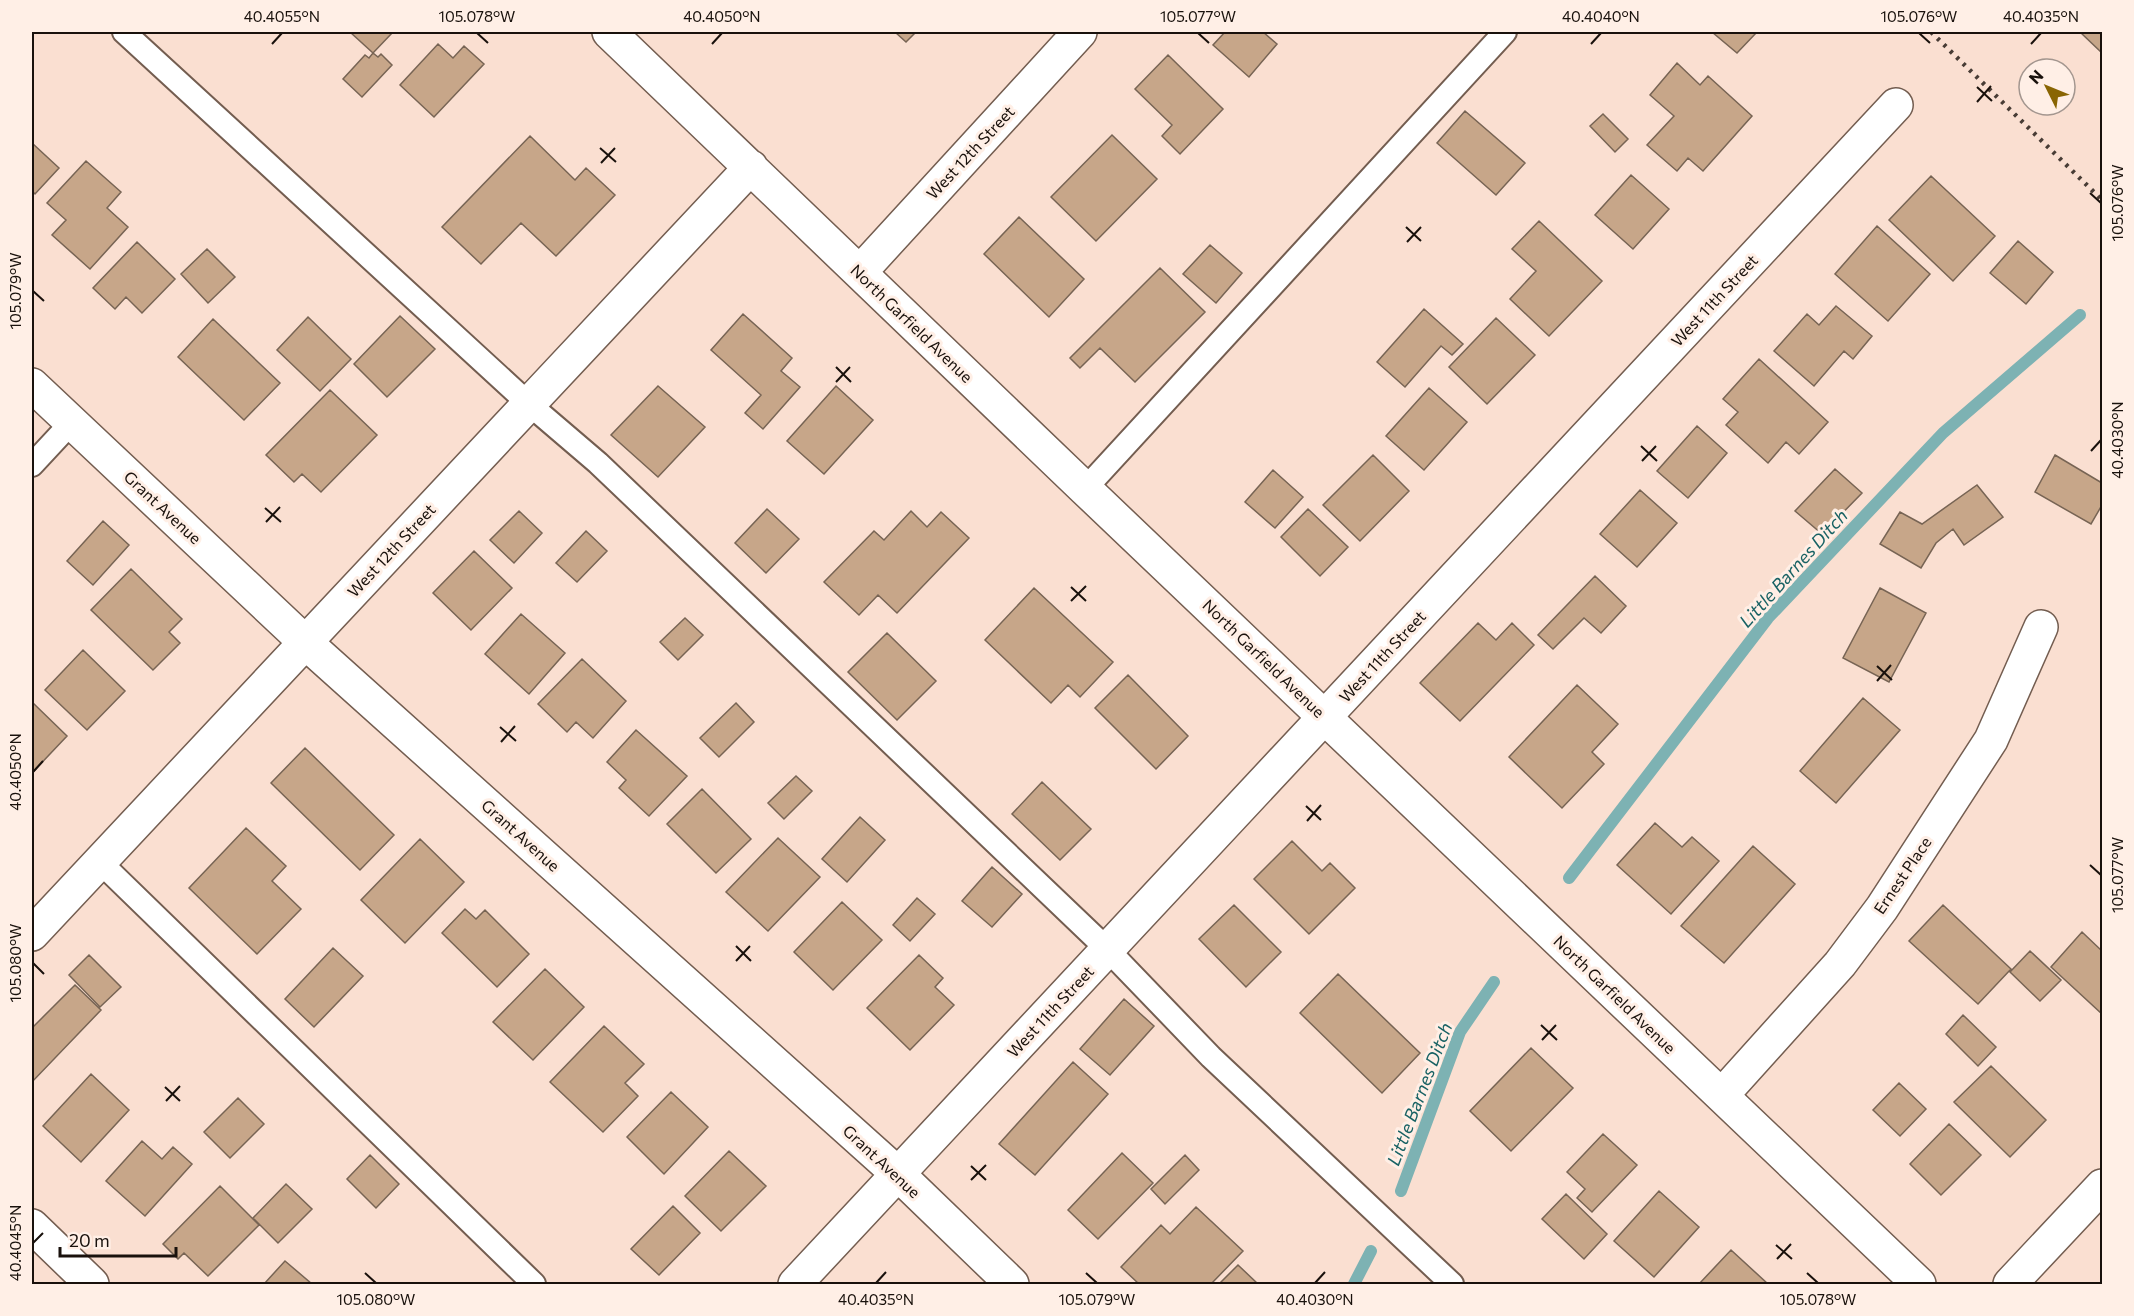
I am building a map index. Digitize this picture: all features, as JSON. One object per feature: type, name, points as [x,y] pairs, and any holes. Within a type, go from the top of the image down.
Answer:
[{"type":"street","name":"North Garfield Avenue","points":[[609,32],[1919,1284]]},
{"type":"street","name":"West 12th Street","points":[[860,272],[1080,32]]},
{"type":"street","name":"West 11th Street","points":[[795,1284],[1896,105]]},
{"type":"street","name":"West 12th Street","points":[[32,934],[751,167]]},
{"type":"street","name":"Grant Avenue","points":[[32,384],[305,642],[898,1174],[1012,1284]]},
{"type":"street","name":"Ernest Place","points":[[1722,1095],[1840,964],[1882,908],[1991,740],[2041,627]]},
{"type":"street","points":[[2010,1284],[2103,1186]]},
{"type":"street","points":[[32,1226],[92,1284]]},
{"type":"lane","points":[[124,32],[529,405],[598,463],[1107,950],[1211,1057],[1452,1284]]},
{"type":"lane","points":[[1085,489],[1505,32]]},
{"type":"lane","points":[[32,465],[72,423]]},
{"type":"lane","points":[[100,862],[534,1284]]},
{"type":"building","points":[[350,32],[393,32],[373,53]]},
{"type":"building","points":[[895,32],[916,32],[906,42]]},
{"type":"building","points":[[1225,32],[1263,32],[1277,44],[1249,77],[1213,45]]},
{"type":"building","points":[[1712,32],[1757,32],[1737,53]]},
{"type":"building","points":[[2080,32],[2102,32],[2102,53]]},
{"type":"building","points":[[438,44],[453,58],[464,46],[484,64],[434,117],[400,85]]},
{"type":"building","points":[[373,53],[378,57],[381,54],[392,65],[362,97],[343,79],[365,55],[369,58]]},
{"type":"building","points":[[1168,55],[1223,109],[1180,154],[1162,136],[1172,125],[1135,89]]},
{"type":"building","points":[[1677,63],[1700,85],[1708,76],[1752,116],[1703,171],[1688,158],[1677,171],[1647,145],[1674,116],[1650,95]]},
{"type":"building","points":[[1465,111],[1525,163],[1496,195],[1437,143]]},
{"type":"building","points":[[1603,114],[1628,139],[1615,152],[1590,126]]},
{"type":"building","points":[[1112,135],[1157,179],[1096,241],[1051,197]]},
{"type":"building","points":[[530,136],[575,180],[586,168],[615,195],[556,256],[521,223],[481,264],[442,227]]},
{"type":"building","points":[[32,143],[59,168],[35,194],[32,191]]},
{"type":"building","points":[[86,161],[121,192],[107,208],[128,227],[90,269],[52,235],[66,220],[47,203]]},
{"type":"building","points":[[1631,175],[1669,209],[1633,249],[1595,215]]},
{"type":"building","points":[[1931,176],[1995,236],[1953,281],[1889,220]]},
{"type":"building","points":[[1019,217],[1084,279],[1049,317],[984,254]]},
{"type":"building","points":[[1539,221],[1602,281],[1549,336],[1510,299],[1536,271],[1512,249]]},
{"type":"building","points":[[1877,226],[1930,274],[1888,321],[1835,274]]},
{"type":"building","points":[[2018,241],[2053,272],[2026,304],[1990,273]]},
{"type":"building","points":[[137,242],[175,279],[142,313],[126,297],[115,309],[93,288]]},
{"type":"building","points":[[1210,245],[1242,273],[1216,303],[1183,274]]},
{"type":"building","points":[[207,249],[235,277],[208,303],[181,274]]},
{"type":"building","points":[[1160,268],[1205,312],[1135,382],[1100,348],[1080,368],[1070,358]]},
{"type":"building","points":[[1836,306],[1872,336],[1853,359],[1844,351],[1814,386],[1774,351],[1807,314],[1819,325]]},
{"type":"building","points":[[1424,309],[1463,344],[1452,355],[1441,346],[1405,387],[1377,362]]},
{"type":"building","points":[[743,314],[792,358],[781,371],[800,387],[763,429],[745,413],[761,395],[711,350]]},
{"type":"building","points":[[400,316],[435,349],[387,397],[354,364]]},
{"type":"building","points":[[308,317],[351,359],[320,391],[277,350]]},
{"type":"building","points":[[1496,318],[1535,355],[1487,404],[1449,367]]},
{"type":"building","points":[[213,319],[280,383],[244,420],[178,357]]},
{"type":"building","points":[[1759,359],[1828,422],[1799,454],[1786,442],[1768,463],[1726,425],[1738,412],[1723,399]]},
{"type":"building","points":[[658,386],[705,427],[658,477],[611,435]]},
{"type":"building","points":[[836,386],[873,420],[824,474],[787,441]]},
{"type":"building","points":[[1429,388],[1467,422],[1424,470],[1386,436]]},
{"type":"building","points":[[330,390],[377,435],[321,492],[302,474],[294,482],[266,455]]},
{"type":"building","points":[[1697,426],[1727,453],[1688,498],[1657,471]]},
{"type":"building","points":[[1373,455],[1409,491],[1360,541],[1323,505]]},
{"type":"building","points":[[2055,455],[2102,483],[2102,505],[2091,524],[2035,492]]},
{"type":"building","points":[[1835,469],[1862,493],[1822,534],[1795,511]]},
{"type":"building","points":[[1273,470],[1303,497],[1275,528],[1245,502]]},
{"type":"building","points":[[1977,485],[2003,517],[1964,545],[1953,529],[1936,543],[1921,568],[1880,544],[1900,512],[1922,524]]},
{"type":"building","points":[[1640,490],[1677,523],[1637,567],[1600,534]]},
{"type":"building","points":[[767,509],[799,539],[766,573],[735,543]]},
{"type":"building","points":[[1308,509],[1348,547],[1320,576],[1281,537]]},
{"type":"building","points":[[519,511],[542,533],[514,563],[490,540]]},
{"type":"building","points":[[911,511],[927,527],[941,512],[969,538],[897,613],[878,595],[859,615],[824,582],[874,531],[884,540]]},
{"type":"building","points":[[103,521],[129,545],[93,585],[67,561]]},
{"type":"building","points":[[586,531],[607,551],[577,582],[556,563]]},
{"type":"building","points":[[474,551],[512,588],[471,630],[433,593]]},
{"type":"building","points":[[131,569],[182,619],[169,632],[180,643],[153,670],[91,610]]},
{"type":"building","points":[[1595,576],[1626,606],[1601,633],[1584,618],[1553,649],[1538,635]]},
{"type":"building","points":[[1034,588],[1113,662],[1080,697],[1068,685],[1051,703],[985,640]]},
{"type":"building","points":[[1880,588],[1926,613],[1889,682],[1843,658]]},
{"type":"building","points":[[521,614],[565,653],[529,694],[485,654]]},
{"type":"building","points":[[685,618],[703,635],[678,660],[660,642]]},
{"type":"building","points":[[1478,623],[1496,640],[1512,623],[1534,645],[1460,721],[1420,683]]},
{"type":"building","points":[[887,633],[936,681],[897,720],[848,672]]},
{"type":"building","points":[[83,650],[125,691],[87,730],[45,690]]},
{"type":"building","points":[[582,659],[626,701],[593,738],[576,722],[567,732],[538,704]]},
{"type":"building","points":[[1128,675],[1188,736],[1156,769],[1095,708]]},
{"type":"building","points":[[1577,685],[1618,724],[1592,752],[1604,764],[1562,808],[1509,757]]},
{"type":"building","points":[[1863,698],[1900,730],[1836,803],[1800,771]]},
{"type":"building","points":[[32,702],[67,736],[32,773]]},
{"type":"building","points":[[736,703],[754,722],[719,757],[700,738]]},
{"type":"building","points":[[636,730],[687,776],[649,816],[619,788],[626,780],[607,762]]},
{"type":"building","points":[[305,748],[394,835],[360,870],[271,783]]},
{"type":"building","points":[[796,776],[812,791],[784,819],[768,803]]},
{"type":"building","points":[[1042,782],[1091,829],[1060,860],[1012,814]]},
{"type":"building","points":[[702,789],[751,839],[716,873],[667,824]]},
{"type":"building","points":[[860,817],[885,840],[847,882],[822,859]]},
{"type":"building","points":[[1655,823],[1682,847],[1692,837],[1719,861],[1671,914],[1617,865]]},
{"type":"building","points":[[246,828],[286,866],[272,881],[301,909],[257,954],[189,888]]},
{"type":"building","points":[[778,838],[820,877],[768,931],[726,892]]},
{"type":"building","points":[[420,839],[464,882],[405,943],[361,900]]},
{"type":"building","points":[[1292,841],[1322,871],[1330,863],[1355,888],[1309,934],[1254,879]]},
{"type":"building","points":[[1753,846],[1795,884],[1724,963],[1681,926]]},
{"type":"building","points":[[992,867],[1022,894],[992,927],[962,901]]},
{"type":"building","points":[[917,898],[935,914],[910,941],[893,925]]},
{"type":"building","points":[[842,902],[882,940],[833,990],[794,952]]},
{"type":"building","points":[[1234,905],[1281,952],[1246,987],[1199,939]]},
{"type":"building","points":[[1943,905],[2011,969],[1978,1004],[1909,941]]},
{"type":"building","points":[[465,909],[476,919],[485,910],[529,954],[497,987],[442,933]]},
{"type":"building","points":[[2082,932],[2102,951],[2102,1014],[2051,967]]},
{"type":"building","points":[[333,948],[363,976],[314,1027],[285,999]]},
{"type":"building","points":[[2030,951],[2061,980],[2040,1001],[2010,972]]},
{"type":"building","points":[[89,955],[121,987],[100,1007],[69,975]]},
{"type":"building","points":[[919,955],[943,978],[935,987],[954,1005],[910,1050],[867,1008]]},
{"type":"building","points":[[545,969],[584,1007],[533,1060],[493,1022]]},
{"type":"building","points":[[1338,974],[1420,1053],[1382,1093],[1300,1013]]},
{"type":"building","points":[[75,985],[101,1010],[32,1082],[32,1026]]},
{"type":"building","points":[[1124,999],[1154,1026],[1110,1075],[1080,1049]]},
{"type":"building","points":[[1963,1015],[1996,1047],[1978,1066],[1946,1034]]},
{"type":"building","points":[[604,1026],[644,1064],[625,1083],[638,1096],[603,1132],[550,1082]]},
{"type":"building","points":[[1531,1048],[1573,1088],[1511,1151],[1470,1111]]},
{"type":"building","points":[[1073,1062],[1108,1094],[1035,1175],[999,1144]]},
{"type":"building","points":[[1991,1066],[2046,1120],[2010,1157],[1954,1102]]},
{"type":"building","points":[[91,1074],[129,1110],[81,1162],[43,1126]]},
{"type":"building","points":[[1899,1083],[1926,1109],[1900,1136],[1873,1110]]},
{"type":"building","points":[[671,1092],[708,1127],[664,1174],[627,1137]]},
{"type":"building","points":[[238,1098],[264,1124],[230,1158],[204,1132]]},
{"type":"building","points":[[1949,1124],[1981,1155],[1941,1195],[1910,1164]]},
{"type":"building","points":[[1603,1134],[1637,1165],[1592,1212],[1577,1198],[1585,1189],[1567,1172]]},
{"type":"building","points":[[142,1141],[162,1159],[173,1147],[192,1164],[145,1216],[106,1181]]},
{"type":"building","points":[[729,1151],[766,1186],[721,1231],[685,1196]]},
{"type":"building","points":[[1122,1153],[1153,1183],[1098,1239],[1068,1210]]},
{"type":"building","points":[[370,1155],[399,1184],[376,1208],[347,1179]]},
{"type":"building","points":[[1185,1155],[1199,1170],[1165,1204],[1151,1189]]},
{"type":"building","points":[[286,1184],[312,1209],[278,1243],[253,1218]]},
{"type":"building","points":[[220,1186],[259,1225],[208,1276],[184,1253],[178,1259],[163,1244]]},
{"type":"building","points":[[1659,1191],[1699,1227],[1654,1277],[1614,1241]]},
{"type":"building","points":[[1566,1194],[1607,1234],[1584,1259],[1542,1219]]},
{"type":"building","points":[[673,1206],[700,1233],[659,1275],[631,1249]]},
{"type":"building","points":[[1196,1207],[1243,1251],[1211,1284],[1139,1284],[1121,1267],[1161,1225],[1170,1234]]},
{"type":"building","points":[[1731,1250],[1768,1284],[1699,1284]]},
{"type":"building","points":[[285,1261],[312,1284],[264,1284]]},
{"type":"building","points":[[1238,1265],[1258,1284],[1219,1284]]},
{"type":"waterway","name":"Little Barnes Ditch","points":[[1569,878],[1768,618],[1943,433],[2080,315]]},
{"type":"waterway","name":"Little Barnes Ditch","points":[[1401,1191],[1460,1032],[1494,982]]},
{"type":"waterway","name":"Little Barnes Ditch","points":[[1354,1284],[1371,1251]]},
{"type":"railway","points":[[1931,32],[2102,200]]}]
